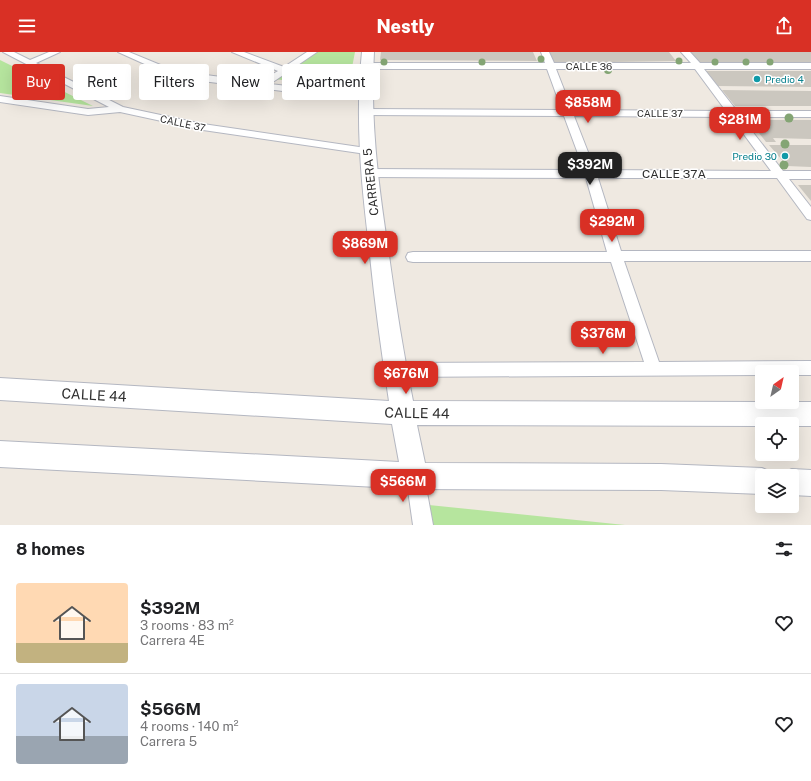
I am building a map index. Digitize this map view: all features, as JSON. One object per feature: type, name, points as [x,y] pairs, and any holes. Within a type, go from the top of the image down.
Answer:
[{"type":"main road","name":"CARRERA 5","points":[[367,59],[366,150],[395,370],[414,476]]},
{"type":"main road","name":"CALLE 44","points":[[0,389],[402,413],[811,414]]},
{"type":"main road","points":[[0,454],[414,476],[661,477],[755,481]]},
{"type":"main road","points":[[799,482],[811,483]]},
{"type":"street","points":[[7,52],[120,109]]},
{"type":"street","points":[[30,63],[56,52]]},
{"type":"street","points":[[122,52],[172,73],[217,80]]},
{"type":"street","points":[[236,52],[282,69]]},
{"type":"street","points":[[294,64],[313,52]]},
{"type":"street","points":[[545,52],[591,174],[615,255],[654,369]]},
{"type":"street","points":[[685,52],[697,65],[811,216]]},
{"type":"street","name":"CALLE 36","points":[[367,59],[551,66],[811,66]]},
{"type":"street","name":"CALLE 37","points":[[0,99],[88,112],[120,109],[202,127],[366,150]]},
{"type":"street","name":"CALLE 37","points":[[366,112],[811,114]]},
{"type":"street","name":"CALLE 37A","points":[[369,173],[811,175]]},
{"type":"street","points":[[413,257],[615,255],[811,256]]},
{"type":"street","points":[[395,370],[811,368]]},
{"type":"street","name":"CARRERA 5","points":[[414,476],[423,525]]},
{"type":"green space","points":[[317,52],[355,52],[353,64],[298,64]]},
{"type":"green space","points":[[0,60],[12,66],[12,95],[0,93]]},
{"type":"green space","points":[[282,74],[282,80],[274,79]]},
{"type":"green space","points":[[65,92],[73,96],[73,100],[81,100],[93,106],[50,100],[65,100]]},
{"type":"green space","points":[[419,504],[625,525],[421,525]]},
{"type":"building","points":[[381,52],[533,52],[537,61],[380,60]]},
{"type":"building","points":[[547,52],[669,52],[676,61],[552,63]]},
{"type":"building","points":[[689,52],[811,52],[811,63],[697,63]]},
{"type":"building","points":[[705,71],[811,71],[811,87],[718,86]]},
{"type":"building","points":[[722,90],[811,91],[811,106],[735,106]]},
{"type":"building","points":[[749,120],[811,120],[811,139],[773,138],[776,142],[766,142]]},
{"type":"building","points":[[769,145],[811,145],[811,167],[787,166]]},
{"type":"building","points":[[798,185],[811,185],[811,201]]},
{"type":"place","name":"Predio 4","points":[[757,79]]},
{"type":"place","name":"Predio 30","points":[[785,156]]}]
